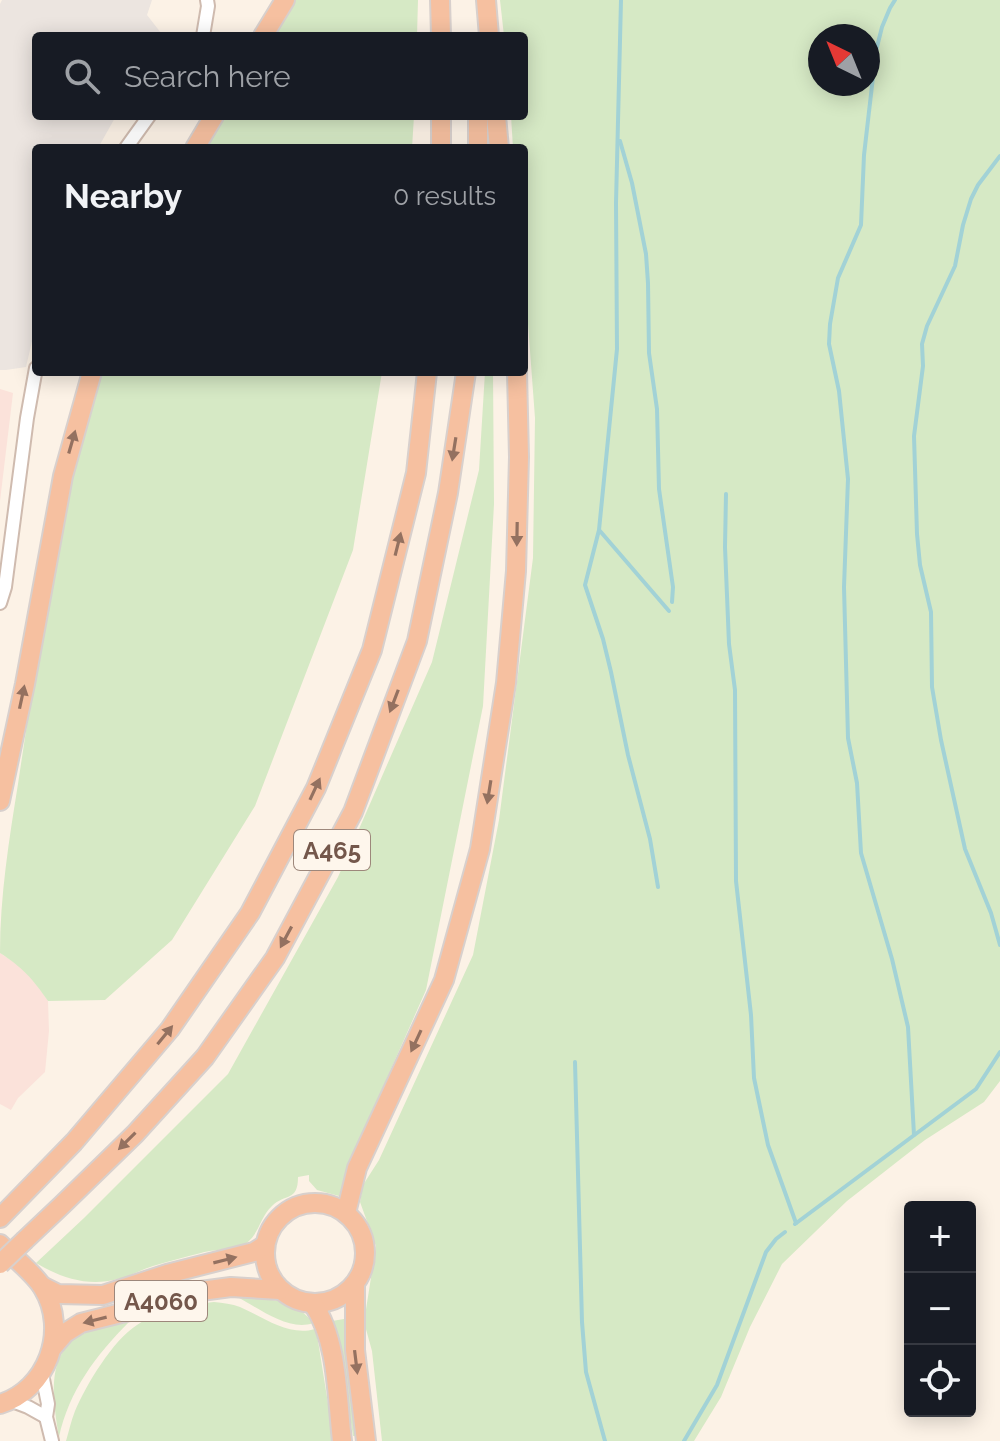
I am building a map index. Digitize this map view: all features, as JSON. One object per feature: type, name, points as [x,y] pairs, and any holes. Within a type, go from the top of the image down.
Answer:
[{"type":"highway","points":[[265,32],[285,0]]},
{"type":"highway","points":[[440,0],[441,32]]},
{"type":"highway","points":[[478,0],[478,32]]},
{"type":"highway","points":[[486,0],[489,32]]},
{"type":"highway","points":[[197,144],[212,120]]},
{"type":"highway","points":[[441,120],[441,144]]},
{"type":"highway","points":[[478,120],[478,144]]},
{"type":"highway","points":[[496,120],[499,144]]},
{"type":"highway","points":[[0,801],[63,476],[91,376]]},
{"type":"highway","name":"A465","points":[[0,1217],[74,1142],[170,1029],[250,913],[316,788],[372,650],[416,473],[427,376]]},
{"type":"highway","name":"A465","points":[[0,1264],[135,1134],[205,1057],[275,958],[353,812],[417,641],[448,493],[465,376]]},
{"type":"highway","points":[[346,1213],[357,1168],[444,980],[480,849],[506,683],[516,571],[517,376]]},
{"type":"highway","points":[[307,1203],[321,1203],[346,1213],[359,1228],[366,1246],[364,1266],[355,1284],[344,1295],[329,1302],[301,1302],[280,1290],[272,1280],[267,1269],[265,1245],[269,1233],[284,1213],[307,1203]]},
{"type":"highway","points":[[0,1244],[42,1286],[51,1310],[53,1347],[42,1374],[28,1389],[6,1402]]},
{"type":"highway","name":"A4060","points":[[42,1286],[58,1294],[103,1295],[167,1274],[254,1252],[265,1245]]},
{"type":"highway","points":[[355,1284],[355,1350],[366,1441]]},
{"type":"highway","name":"A4060","points":[[53,1347],[65,1333],[81,1323],[149,1306],[178,1294],[231,1287],[280,1290]]},
{"type":"highway","points":[[313,1304],[326,1331],[333,1361],[342,1441]]},
{"type":"street","points":[[204,32],[207,0]]},
{"type":"street","points":[[129,144],[146,120]]},
{"type":"street","points":[[0,603],[5,587],[35,376]]},
{"type":"street","points":[[42,1374],[52,1441]]},
{"type":"street","points":[[6,1402],[28,1407],[46,1417]]},
{"type":"shaded area","points":[[2,0],[152,0],[147,15],[160,32],[32,32],[32,120],[114,120],[100,144],[32,144],[32,341],[26,367],[6,370],[0,370]]},
{"type":"shaded area","points":[[0,389],[13,393],[0,501]]},
{"type":"shaded area","points":[[0,953],[21,967],[48,1001],[45,1072],[18,1098],[11,1110],[0,1104]]},
{"type":"green space","points":[[291,0],[418,0],[417,32],[271,32]]},
{"type":"green space","points":[[500,0],[1000,0],[1000,1081],[984,1102],[925,1140],[847,1201],[782,1264],[750,1327],[721,1397],[694,1441],[382,1441],[372,1351],[364,1322],[376,1246],[360,1202],[363,1185],[379,1160],[473,955],[499,820],[533,558],[535,418],[528,324],[528,144],[513,144],[511,120],[528,120],[528,32],[504,32]]},
{"type":"green space","points":[[220,120],[414,120],[412,144],[205,144]]},
{"type":"green space","points":[[100,376],[381,376],[353,550],[255,806],[172,940],[105,1000],[48,1001],[27,974],[0,953],[3,889],[46,610],[78,451]]},
{"type":"green space","points":[[485,376],[493,376],[494,504],[483,706],[426,990],[349,1164],[339,1196],[317,1190],[309,1181],[309,1175],[298,1177],[293,1194],[272,1206],[248,1242],[239,1247],[206,1252],[107,1281],[75,1280],[45,1268],[36,1263],[228,1074],[338,877],[432,662],[479,470]]},
{"type":"green space","points":[[237,1297],[289,1304],[313,1323],[284,1322]]},
{"type":"green space","points":[[214,1302],[240,1307],[286,1328],[315,1329],[334,1441],[66,1441],[86,1389],[101,1364],[128,1332],[164,1312]]},
{"type":"green space","points":[[344,1319],[357,1436],[353,1436],[339,1342],[332,1321]]},
{"type":"green space","points":[[129,1322],[85,1375],[70,1404],[59,1437],[54,1381],[61,1355],[81,1335]]},
{"type":"waterway","points":[[621,0],[616,203],[617,349],[599,530],[585,585],[611,672],[650,839],[658,887]]},
{"type":"waterway","points":[[895,0],[882,27],[876,51],[864,155],[861,225],[838,278],[829,344],[839,391],[848,479],[844,587],[848,738],[857,783],[861,853],[908,1027],[914,1135]]},
{"type":"waterway","points":[[620,141],[646,254],[649,353],[657,409],[659,489],[673,587],[672,602]]},
{"type":"waterway","points":[[1000,156],[971,199],[955,266],[927,326],[922,344],[923,366],[914,436],[917,534],[920,565],[931,612],[932,687],[965,849],[991,913],[1000,945]]},
{"type":"waterway","points":[[726,494],[729,644],[735,690],[736,881],[751,1015],[754,1078],[768,1145],[796,1223]]},
{"type":"waterway","points":[[600,531],[669,611]]},
{"type":"waterway","points":[[795,1224],[976,1089],[1000,1052]]},
{"type":"waterway","points":[[575,1062],[582,1322],[586,1372],[605,1441]]},
{"type":"waterway","points":[[684,1441],[717,1385],[766,1252],[785,1232]]}]
